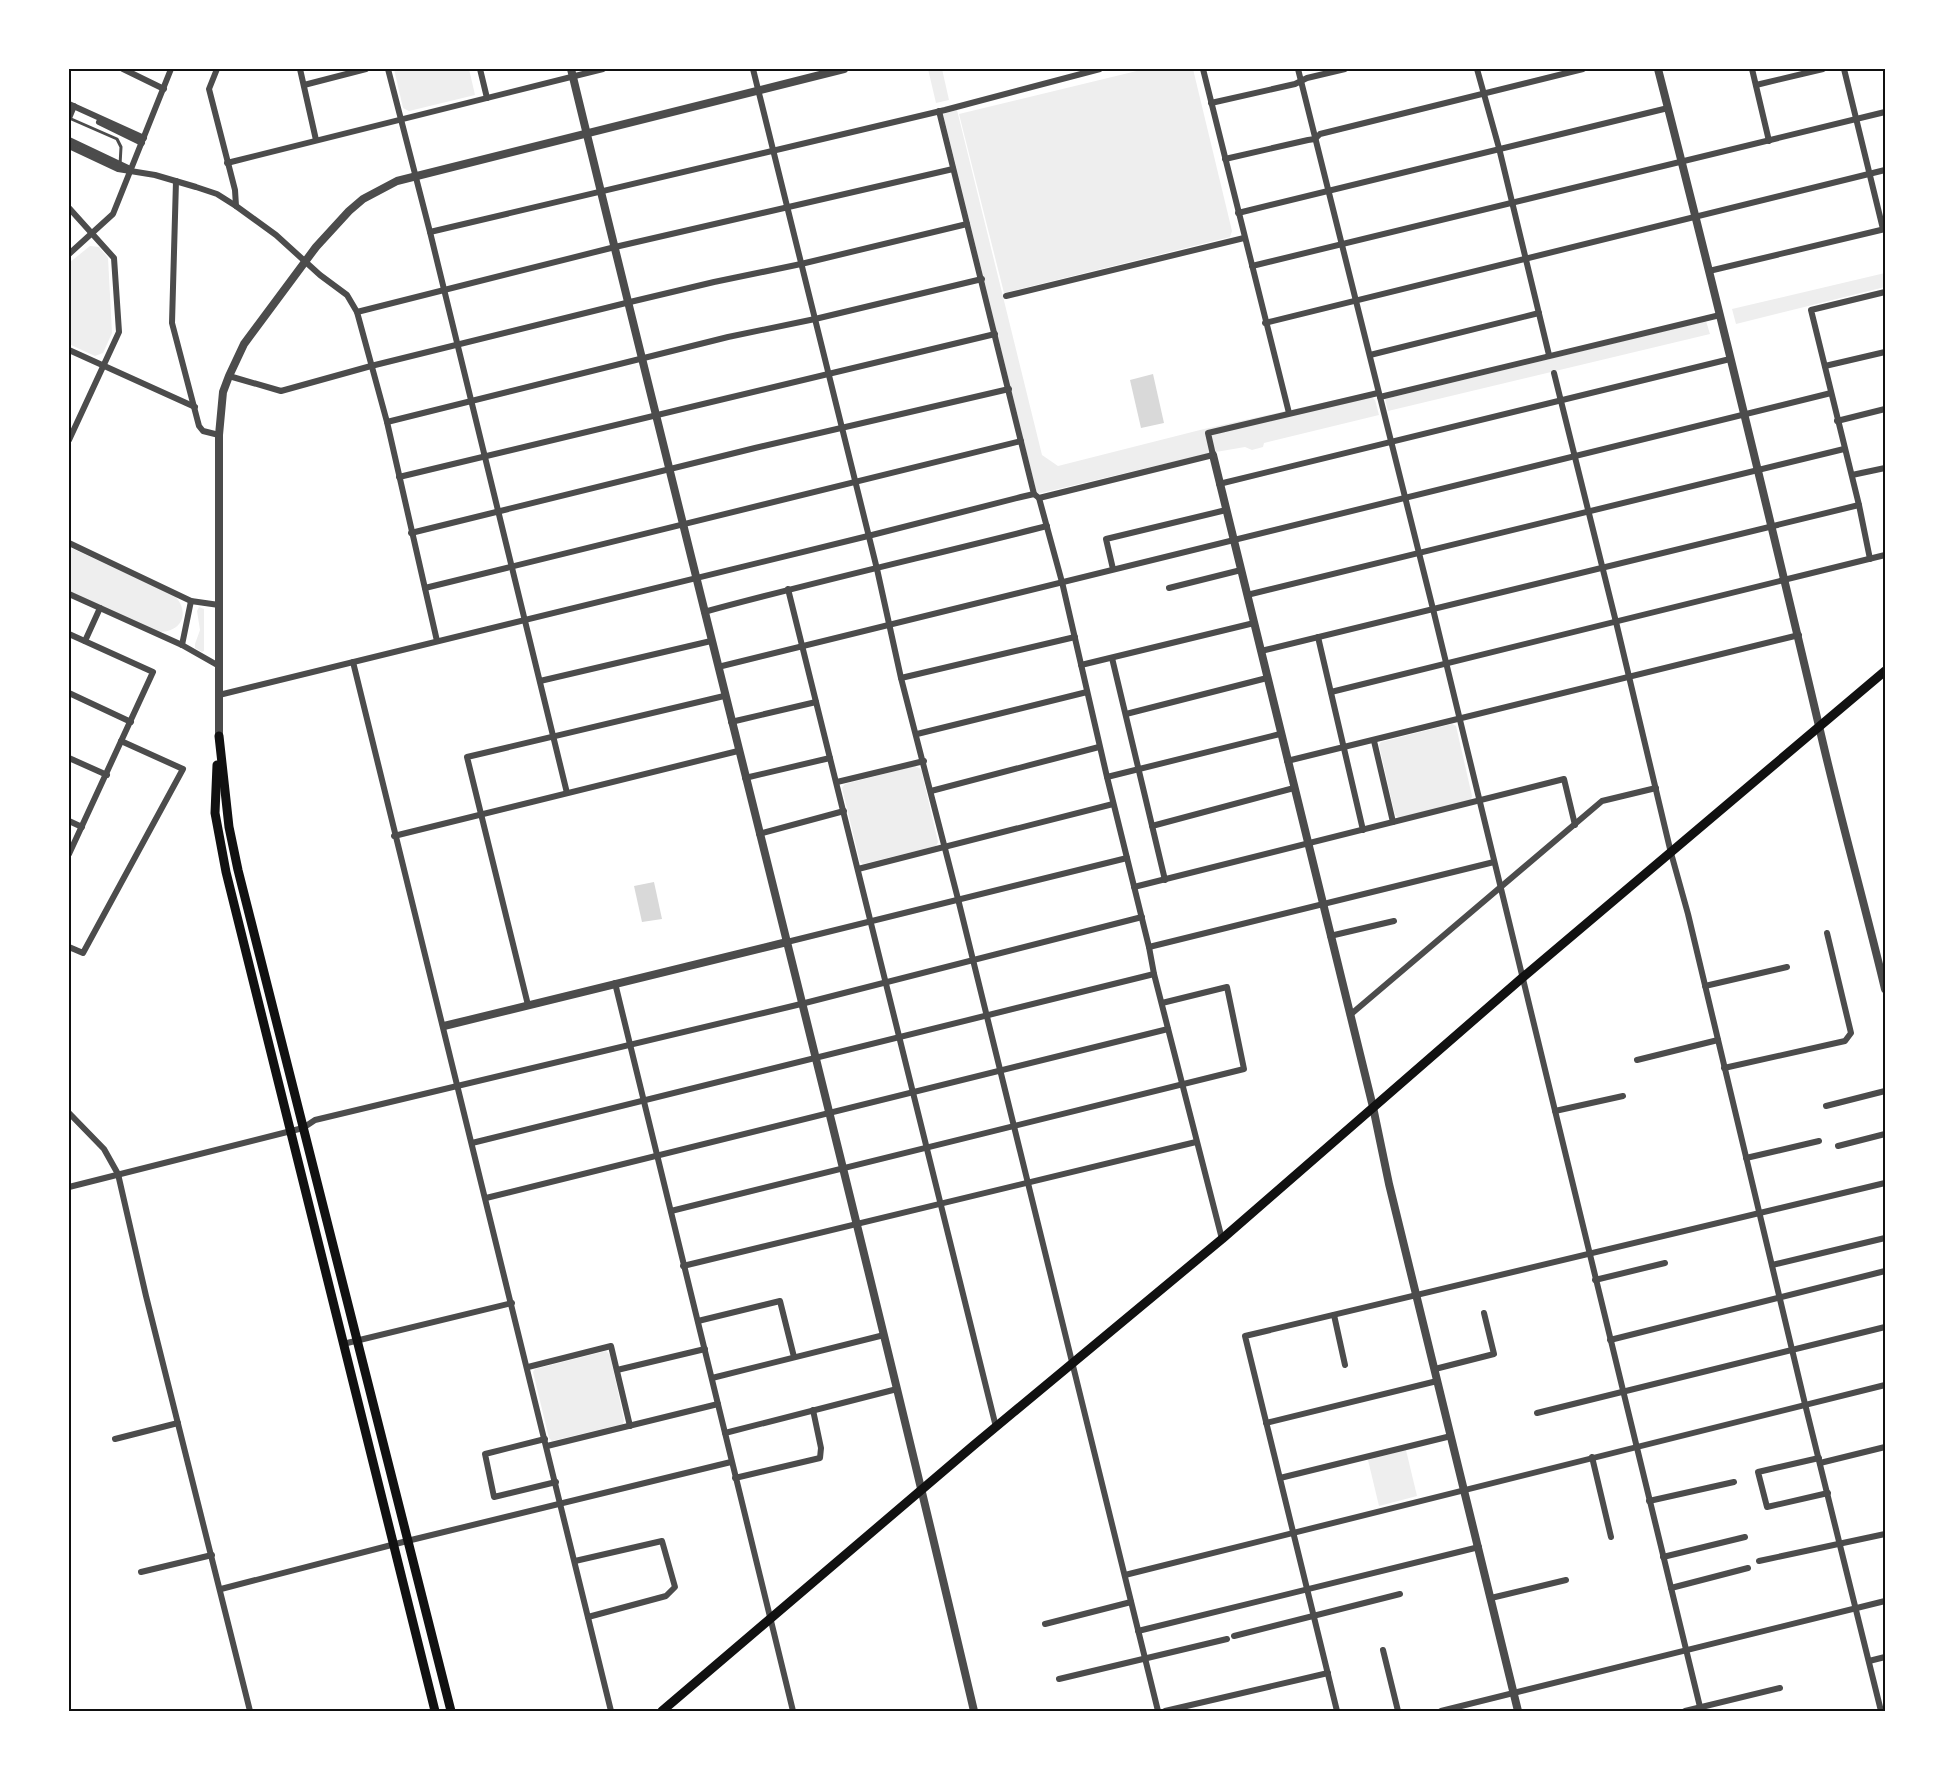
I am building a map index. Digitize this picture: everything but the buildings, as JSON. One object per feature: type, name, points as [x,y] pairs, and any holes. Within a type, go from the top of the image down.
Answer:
[{"type":"main road","points":[[662,1711],[1073,1362],[1222,1239],[1522,978],[1885,671]]},
{"type":"main road","points":[[219,736],[229,827],[451,1711]]},
{"type":"main road","points":[[219,736],[215,813],[229,884],[435,1711]]},
{"type":"street","points":[[123,69],[164,89]]},
{"type":"street","points":[[69,254],[113,214],[171,69]]},
{"type":"street","points":[[217,69],[209,89],[235,190],[236,206]]},
{"type":"street","points":[[300,69],[316,140]]},
{"type":"street","points":[[304,85],[366,69]]},
{"type":"street","points":[[388,69],[499,510],[567,793]]},
{"type":"street","points":[[480,69],[487,98]]},
{"type":"street","points":[[227,163],[487,98],[572,73],[603,69]]},
{"type":"street","points":[[753,69],[877,569],[901,678],[924,761],[1158,1711]]},
{"type":"street","points":[[219,736],[220,411],[229,376],[244,344],[306,262],[349,211],[381,188],[414,176],[844,69]]},
{"type":"street","points":[[430,232],[939,111],[1100,69]]},
{"type":"street","points":[[1203,69],[1289,413]]},
{"type":"street","points":[[1298,69],[1433,609],[1635,1446],[1701,1709]]},
{"type":"street","points":[[1211,103],[1345,69]]},
{"type":"street","points":[[1477,69],[1499,148],[1549,355]]},
{"type":"street","points":[[1225,159],[1315,139],[1320,134],[1583,69]]},
{"type":"street","points":[[1658,69],[1885,989]]},
{"type":"street","points":[[1752,69],[1769,141]]},
{"type":"street","points":[[1756,85],[1823,69]]},
{"type":"street","points":[[1709,272],[1884,229],[1844,69]]},
{"type":"street","points":[[572,73],[630,302],[724,696],[844,1170],[974,1711]]},
{"type":"street","points":[[69,118],[71,107],[143,140]]},
{"type":"street","points":[[1238,213],[1668,108]]},
{"type":"street","points":[[939,111],[1021,441],[1062,582],[1154,974],[1222,1239]]},
{"type":"street","points":[[1251,266],[1885,112]]},
{"type":"street","points":[[69,140],[119,167]]},
{"type":"street","points":[[69,146],[119,167],[217,194],[276,235],[347,295],[357,312],[387,422],[437,641]]},
{"type":"street","points":[[357,312],[615,247],[953,169]]},
{"type":"street","points":[[1265,323],[1885,170]]},
{"type":"street","points":[[176,181],[172,323],[199,426],[203,431],[219,435]]},
{"type":"street","points":[[69,208],[114,258],[119,332],[69,440]]},
{"type":"street","points":[[229,376],[281,391],[371,366],[630,302],[967,224]]},
{"type":"street","points":[[1006,296],[1244,238]]},
{"type":"street","points":[[387,422],[728,337],[815,319],[982,279]]},
{"type":"street","points":[[1870,560],[1859,505],[1810,310],[1885,292]]},
{"type":"street","points":[[1370,355],[1539,313]]},
{"type":"street","points":[[1518,1711],[1208,433],[1720,315]]},
{"type":"street","points":[[399,477],[995,334]]},
{"type":"street","points":[[69,350],[195,407]]},
{"type":"street","points":[[1825,366],[1885,352]]},
{"type":"street","points":[[1220,484],[1730,359]]},
{"type":"street","points":[[1554,373],[1881,1711]]},
{"type":"street","points":[[411,533],[755,448],[1009,389]]},
{"type":"street","points":[[718,667],[1831,393]]},
{"type":"street","points":[[1837,421],[1885,409]]},
{"type":"street","points":[[425,588],[1021,441]]},
{"type":"street","points":[[1247,595],[1844,449]]},
{"type":"street","points":[[219,695],[868,536],[1213,455]]},
{"type":"street","points":[[1852,476],[1885,468]]},
{"type":"street","points":[[1261,651],[1859,505]]},
{"type":"street","points":[[1113,569],[1106,539],[1226,510]]},
{"type":"street","points":[[704,612],[788,589],[1047,526]]},
{"type":"street","points":[[69,543],[191,601],[219,605]]},
{"type":"street","points":[[1331,692],[1885,555]]},
{"type":"street","points":[[1169,588],[1241,570]]},
{"type":"street","points":[[788,589],[996,1427]]},
{"type":"street","points":[[69,594],[182,645],[219,666]]},
{"type":"street","points":[[182,645],[191,601]]},
{"type":"street","points":[[85,641],[100,608]]},
{"type":"street","points":[[1081,665],[1254,623]]},
{"type":"street","points":[[69,634],[153,672],[69,854]]},
{"type":"street","points":[[1287,761],[1798,636]]},
{"type":"street","points":[[901,678],[1075,637]]},
{"type":"street","points":[[1318,637],[1362,830]]},
{"type":"street","points":[[540,681],[711,640]]},
{"type":"street","points":[[1112,658],[1165,880]]},
{"type":"street","points":[[352,662],[394,836],[444,1026],[611,1711]]},
{"type":"street","points":[[1126,714],[1267,678]]},
{"type":"street","points":[[917,734],[1087,692]]},
{"type":"street","points":[[69,693],[131,722]]},
{"type":"street","points":[[528,1005],[467,757],[724,696]]},
{"type":"street","points":[[731,722],[816,702]]},
{"type":"street","points":[[1107,777],[1280,734]]},
{"type":"street","points":[[69,947],[83,953],[183,769],[121,741]]},
{"type":"street","points":[[1374,741],[1393,822]]},
{"type":"street","points":[[930,791],[1100,747]]},
{"type":"street","points":[[394,836],[738,751]]},
{"type":"street","points":[[69,758],[107,775]]},
{"type":"street","points":[[745,778],[830,758]]},
{"type":"street","points":[[837,782],[924,761]]},
{"type":"street","points":[[1134,887],[1564,779],[1575,825]]},
{"type":"street","points":[[1152,826],[1294,788]]},
{"type":"street","points":[[1350,1015],[1602,801],[1656,788]]},
{"type":"street","points":[[858,869],[944,845],[1113,804]]},
{"type":"street","points":[[759,834],[844,811]]},
{"type":"street","points":[[69,820],[81,827]]},
{"type":"street","points":[[444,1026],[1127,858]]},
{"type":"street","points":[[1149,947],[1494,862]]},
{"type":"street","points":[[69,1187],[303,1128],[315,1120],[801,1004],[1142,917]]},
{"type":"street","points":[[1330,936],[1394,921]]},
{"type":"street","points":[[1724,1068],[1845,1041],[1851,1033],[1827,933]]},
{"type":"street","points":[[1705,986],[1787,967]]},
{"type":"street","points":[[472,1143],[1154,974]]},
{"type":"street","points":[[615,983],[794,1711]]},
{"type":"street","points":[[670,1211],[844,1170],[1244,1069],[1227,987],[1162,1003]]},
{"type":"street","points":[[486,1198],[1168,1029]]},
{"type":"street","points":[[1637,1060],[1718,1040]]},
{"type":"street","points":[[1826,1106],[1885,1091]]},
{"type":"street","points":[[1555,1111],[1623,1096]]},
{"type":"street","points":[[69,1113],[104,1149],[118,1174],[250,1711]]},
{"type":"street","points":[[1838,1146],[1885,1134]]},
{"type":"street","points":[[1746,1158],[1819,1141]]},
{"type":"street","points":[[683,1266],[1196,1142]]},
{"type":"street","points":[[1337,1711],[1245,1336],[1885,1183]]},
{"type":"street","points":[[1772,1265],[1885,1238]]},
{"type":"street","points":[[1595,1280],[1665,1263]]},
{"type":"street","points":[[1610,1340],[1885,1271]]},
{"type":"street","points":[[698,1321],[780,1301],[794,1357]]},
{"type":"street","points":[[343,1344],[512,1303]]},
{"type":"street","points":[[1435,1369],[1494,1354],[1484,1313]]},
{"type":"street","points":[[1334,1315],[1345,1365]]},
{"type":"street","points":[[1537,1413],[1885,1327]]},
{"type":"street","points":[[712,1378],[884,1335]]},
{"type":"street","points":[[528,1367],[611,1346],[630,1426]]},
{"type":"street","points":[[617,1370],[705,1349]]},
{"type":"street","points":[[1266,1423],[1437,1381]]},
{"type":"street","points":[[1125,1575],[1885,1385]]},
{"type":"street","points":[[725,1432],[897,1389]]},
{"type":"street","points":[[556,1482],[494,1497],[484,1454],[630,1426],[718,1404]]},
{"type":"street","points":[[735,1478],[820,1458],[821,1448],[813,1410]]},
{"type":"street","points":[[115,1439],[178,1423]]},
{"type":"street","points":[[1280,1478],[1451,1436]]},
{"type":"street","points":[[1828,1493],[1767,1507],[1758,1472],[1885,1447]]},
{"type":"street","points":[[1592,1457],[1611,1537]]},
{"type":"street","points":[[221,1589],[393,1544],[731,1462]]},
{"type":"street","points":[[1649,1502],[1734,1482]]},
{"type":"street","points":[[1758,1561],[1885,1534]]},
{"type":"street","points":[[1663,1557],[1745,1537]]},
{"type":"street","points":[[575,1561],[662,1540],[675,1587],[666,1596],[588,1617]]},
{"type":"street","points":[[1138,1631],[1479,1547]]},
{"type":"street","points":[[141,1572],[212,1555]]},
{"type":"street","points":[[1671,1588],[1748,1568]]},
{"type":"street","points":[[1491,1598],[1566,1580]]},
{"type":"street","points":[[1059,1679],[1231,1638],[1400,1593]]},
{"type":"street","points":[[1441,1711],[1885,1601]]},
{"type":"street","points":[[1045,1624],[1131,1602]]},
{"type":"street","points":[[1383,1650],[1398,1711]]},
{"type":"street","points":[[1869,1660],[1885,1656]]},
{"type":"street","points":[[1165,1711],[1328,1672]]},
{"type":"street","points":[[1685,1711],[1701,1709],[1780,1688]]},
{"type":"street","points":[[1877,1692],[1885,1690]]},
{"type":"lane","points":[[69,118],[117,139],[121,147],[119,167]]},
{"type":"shaded area","points":[[394,69],[469,69],[475,95],[409,111],[403,108]]},
{"type":"shaded area","points":[[928,69],[942,69],[949,100],[936,103]]},
{"type":"shaded area","points":[[1145,69],[1193,69],[1232,231],[1230,237],[1004,293],[959,114]]},
{"type":"shaded area","points":[[957,110],[1042,455],[1058,466],[1204,429],[1367,393],[1375,400],[1379,415],[1264,443],[1263,447],[1252,450],[1245,447],[1210,453],[1037,494],[943,114]]},
{"type":"shaded area","points":[[90,246],[99,247],[108,258],[112,333],[103,353],[95,356],[69,344],[69,263]]},
{"type":"shaded area","points":[[1885,273],[1885,287],[1736,324],[1732,309]]},
{"type":"shaded area","points":[[1706,321],[1710,334],[1388,411],[1385,399]]},
{"type":"shaded area","points":[[1153,374],[1164,423],[1141,428],[1130,380]]},
{"type":"shaded area","points":[[69,547],[175,596],[182,609],[181,621],[172,629],[157,632],[69,591]]},
{"type":"shaded area","points":[[199,607],[204,609],[204,651],[202,652],[195,648],[200,630],[197,611]]},
{"type":"shaded area","points":[[1452,724],[1456,726],[1471,800],[1399,818],[1395,815],[1379,745],[1381,742]]},
{"type":"shaded area","points":[[915,766],[921,769],[938,842],[936,846],[863,864],[860,862],[842,788],[845,784]]},
{"type":"shaded area","points":[[654,882],[662,919],[642,922],[634,886]]},
{"type":"shaded area","points":[[606,1351],[610,1355],[623,1424],[552,1441],[549,1438],[533,1372],[535,1369]]},
{"type":"shaded area","points":[[1406,1450],[1417,1496],[1379,1506],[1368,1460]]}]
